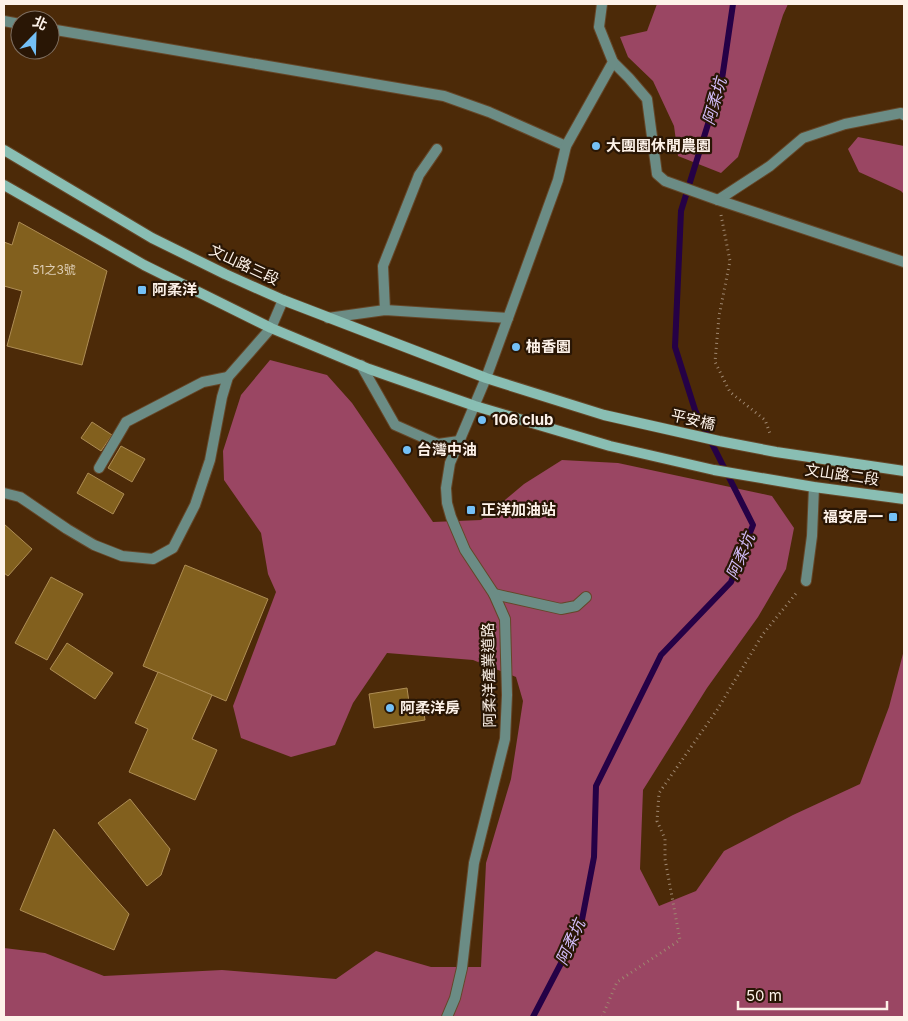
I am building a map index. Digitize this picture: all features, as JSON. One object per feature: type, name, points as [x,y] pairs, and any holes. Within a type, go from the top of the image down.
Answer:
[{"type":"main road","name":"文山路三段","points":[[4,150],[152,238],[225,274],[327,318],[486,378]]},
{"type":"main road","points":[[4,185],[144,265],[271,328],[360,366],[475,406]]},
{"type":"main road","name":"平安橋","points":[[486,378],[604,415],[776,452]]},
{"type":"main road","name":"文山路二段","points":[[475,406],[610,446],[714,470],[814,487],[904,499]]},
{"type":"main road","name":"文山路二段","points":[[776,452],[904,471]]},
{"type":"street","points":[[602,4],[599,27],[613,62],[647,99],[657,174],[664,180],[904,262]]},
{"type":"street","points":[[60,31],[444,96],[489,112],[566,146]]},
{"type":"street","name":"阿柔洋產業道路","points":[[447,1017],[455,998],[462,968],[474,863],[505,739],[507,694],[505,619],[494,594],[465,550],[451,517],[447,503],[446,488],[450,464],[475,406],[508,318],[558,180],[566,146],[613,62]]},
{"type":"street","points":[[718,200],[770,166],[803,138],[845,124],[904,114]]},
{"type":"street","points":[[385,310],[383,266],[419,175],[437,149]]},
{"type":"street","points":[[4,493],[20,496],[67,529],[94,544],[122,556],[153,559],[172,548],[195,505],[210,460],[222,397],[228,377],[271,328],[283,300]]},
{"type":"street","points":[[327,318],[385,310],[508,318]]},
{"type":"street","points":[[360,366],[394,425],[438,444],[460,442]]},
{"type":"street","points":[[99,468],[126,422],[203,382],[228,377]]},
{"type":"street","points":[[806,581],[812,536],[814,487]]},
{"type":"street","points":[[494,594],[560,609],[576,606],[586,597]]},
{"type":"path","points":[[718,200],[730,261],[719,316],[715,362],[730,392],[765,420],[776,452]]},
{"type":"path","points":[[602,1017],[617,982],[680,940],[664,859],[665,839],[657,821],[659,793],[717,710],[763,634],[806,581]]},
{"type":"shaded area","points":[[657,4],[788,4],[738,157],[721,173],[678,156],[674,126],[653,81],[628,57],[620,37],[647,31]]},
{"type":"shaded area","points":[[858,137],[904,146],[904,194],[859,172],[848,149]]},
{"type":"shaded area","points":[[270,360],[327,375],[352,403],[433,522],[481,520],[524,484],[562,460],[618,463],[772,496],[794,528],[786,569],[758,617],[707,688],[643,790],[640,869],[659,906],[696,891],[724,851],[793,815],[860,784],[889,707],[904,650],[904,1017],[4,1017],[4,948],[45,953],[104,976],[222,970],[336,979],[376,951],[431,967],[481,967],[486,863],[511,779],[523,701],[516,677],[473,660],[387,653],[353,703],[335,745],[291,757],[241,738],[233,706],[276,592],[268,574],[261,533],[224,480],[223,451],[241,395]]},
{"type":"building","points":[[19,222],[107,271],[82,365],[7,346],[22,291],[4,286],[4,242],[12,245]]},
{"type":"building","points":[[92,422],[112,435],[101,451],[81,438]]},
{"type":"building","points":[[121,446],[145,459],[132,482],[108,468]]},
{"type":"building","points":[[88,473],[124,494],[113,514],[77,493]]},
{"type":"building","points":[[4,524],[32,549],[8,576],[4,573]]},
{"type":"building","points":[[185,565],[268,599],[226,701],[143,666]]},
{"type":"building","points":[[51,577],[83,594],[47,660],[15,643]]},
{"type":"building","points":[[67,643],[113,673],[95,699],[50,669]]},
{"type":"building","points":[[158,672],[212,695],[192,739],[217,750],[195,800],[129,772],[148,729],[135,723]]},
{"type":"building","name":"阿柔洋房","points":[[407,688],[410,709],[423,707],[425,720],[374,728],[369,694]]},
{"type":"building","points":[[130,799],[170,849],[161,875],[147,886],[98,823]]},
{"type":"building","points":[[54,829],[129,914],[114,950],[20,910]]},
{"type":"waterway","name":"阿柔坑","points":[[533,1017],[581,925],[594,857],[596,786],[661,655],[731,582],[753,525],[695,410],[675,347],[681,211],[722,79],[733,4]]},
{"type":"place","name":"大團園休閒農園","points":[[596,146]]},
{"type":"place","name":"阿柔洋","points":[[142,290]]},
{"type":"place","name":"柚香園","points":[[516,347]]},
{"type":"place","name":"106 club","points":[[482,420]]},
{"type":"place","name":"台灣中油","points":[[407,450]]},
{"type":"place","name":"正洋加油站","points":[[471,510]]},
{"type":"place","name":"福安居一","points":[[893,517]]},
{"type":"place","name":"阿柔洋房","points":[[390,708]]}]
